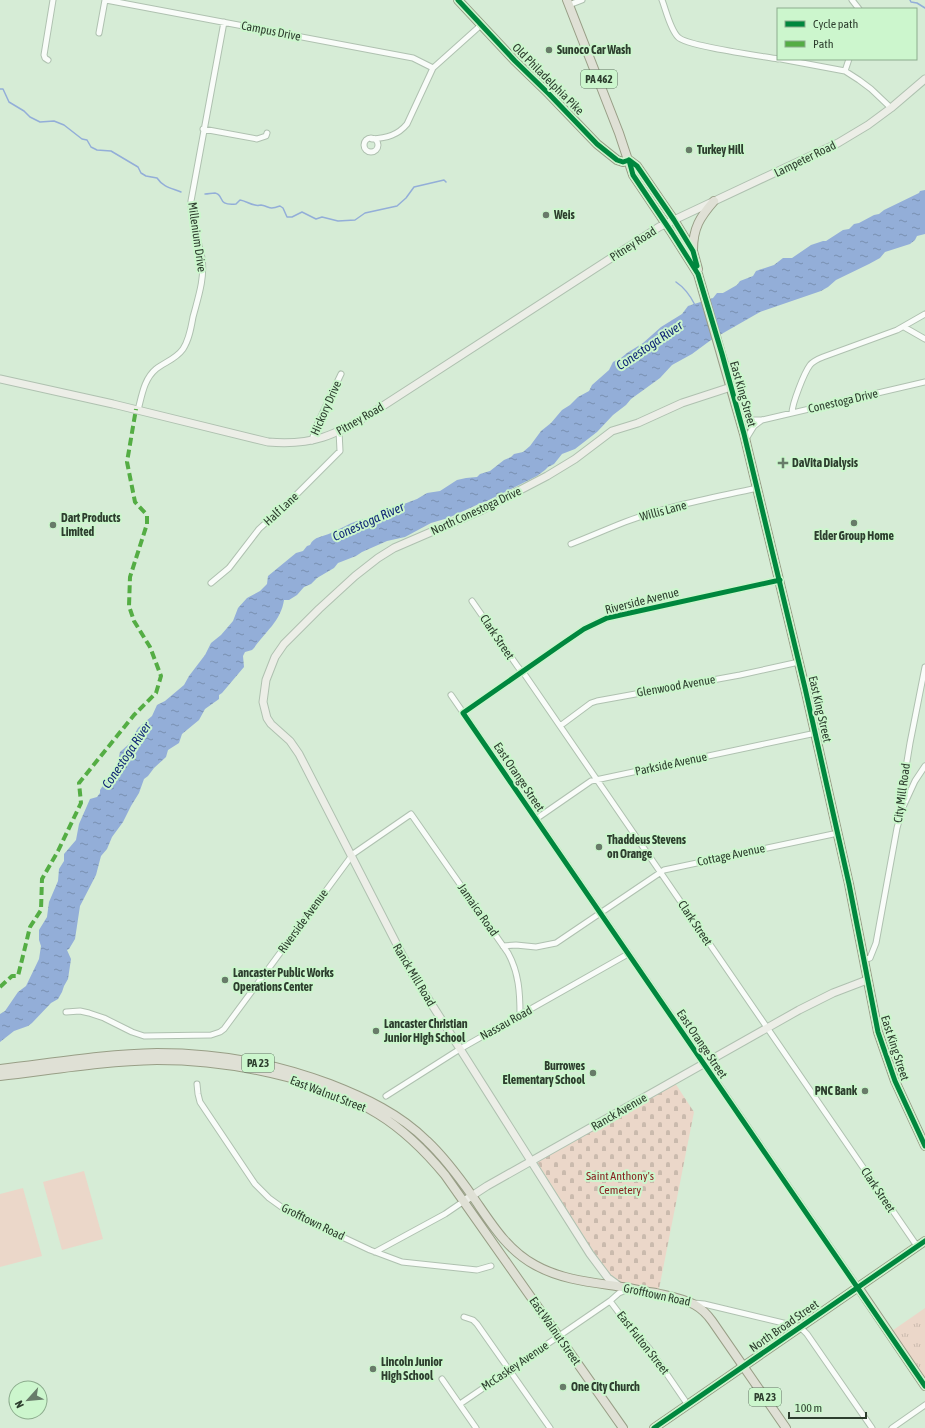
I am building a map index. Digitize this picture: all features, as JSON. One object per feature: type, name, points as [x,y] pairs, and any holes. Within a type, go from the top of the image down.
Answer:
[{"type":"main road","name":"Old Philadelphia Pike","points":[[458,0],[597,144],[617,160],[623,162],[629,160]]},
{"type":"main road","name":"PA 462","points":[[568,2],[629,160],[632,175],[698,274]]},
{"type":"main road","name":"PA 462","points":[[629,160],[637,166],[693,251],[698,267],[698,274]]},
{"type":"main road","points":[[693,251],[693,241],[698,223],[702,214],[714,201]]},
{"type":"main road","name":"East King Street","points":[[698,274],[746,439],[780,580],[838,833],[876,1025],[884,1052],[903,1100],[925,1146]]},
{"type":"main road","name":"East Walnut Street","points":[[0,1069],[119,1055],[157,1053],[233,1059],[289,1071],[324,1082],[376,1104],[418,1132],[435,1148],[453,1169],[498,1233],[517,1254]]},
{"type":"main road","name":"East Walnut Street","points":[[0,1076],[119,1062],[157,1060],[194,1062],[232,1066],[288,1078],[317,1087],[371,1110],[410,1138],[431,1158],[445,1175],[622,1428]]},
{"type":"main road","name":"North Broad Street","points":[[654,1428],[925,1241]]},
{"type":"main road","name":"Grofftown Road","points":[[517,1254],[535,1266],[560,1276],[630,1288],[674,1297],[692,1303]]},
{"type":"main road","name":"East Orange Street","points":[[858,1287],[925,1386]]},
{"type":"main road","name":"PA 23","points":[[692,1303],[708,1316],[786,1428]]},
{"type":"street","points":[[48,60],[44,55],[54,0]]},
{"type":"street","points":[[99,33],[105,0]]},
{"type":"street","name":"Campus Drive","points":[[105,0],[413,58],[433,68]]},
{"type":"street","points":[[568,2],[582,0]]},
{"type":"street","points":[[662,0],[673,30],[680,40],[777,59]]},
{"type":"street","points":[[852,0],[858,8]]},
{"type":"street","name":"Millenium Drive","points":[[138,410],[143,389],[149,377],[157,369],[174,359],[184,348],[189,336],[200,290],[202,278],[202,258],[192,219],[190,201],[224,22]]},
{"type":"street","points":[[372,139],[392,136],[402,130],[407,124],[433,68],[481,25]]},
{"type":"street","points":[[784,60],[844,71],[872,89],[891,108]]},
{"type":"street","points":[[844,71],[848,60]]},
{"type":"street","name":"Lampeter Road","points":[[674,220],[838,143],[868,125],[891,108],[925,79]]},
{"type":"street","points":[[203,129],[257,139],[266,136],[267,133]]},
{"type":"street","name":"Pitney Road","points":[[0,379],[138,410],[268,442],[292,443],[312,441],[339,432],[372,413],[659,227],[674,220]]},
{"type":"street","points":[[792,413],[805,373],[812,362],[904,327],[925,314]]},
{"type":"street","points":[[904,327],[925,339]]},
{"type":"street","name":"Hickory Drive","points":[[312,441],[315,429],[341,374]]},
{"type":"street","name":"Conestoga Drive","points":[[739,416],[752,420],[762,420],[925,382]]},
{"type":"street","name":"North Conestoga Drive","points":[[264,687],[275,657],[289,639],[333,595],[382,556],[403,544],[482,510],[547,476],[575,459],[612,431],[638,423],[682,403],[731,387]]},
{"type":"street","points":[[746,439],[754,426],[762,420]]},
{"type":"street","name":"Half Lane","points":[[211,583],[229,568],[259,529],[292,499],[340,451],[339,432]]},
{"type":"street","name":"Willis Lane","points":[[571,544],[625,522],[644,516],[758,488]]},
{"type":"street","name":"Riverside Avenue","points":[[463,713],[584,629],[607,618],[780,580]]},
{"type":"street","name":"Clark Street","points":[[472,601],[560,726],[917,1246]]},
{"type":"street","name":"Glenwood Avenue","points":[[560,726],[591,703],[597,701],[740,675],[799,662]]},
{"type":"street","name":"City Mill Road","points":[[863,960],[870,958],[876,943],[902,810],[902,792],[905,772],[925,667]]},
{"type":"street","name":"Ranck Mill Road","points":[[264,687],[263,706],[267,718],[271,724],[290,741],[296,750],[410,970],[590,1254],[608,1278],[620,1287]]},
{"type":"street","name":"East Orange Street","points":[[451,695],[858,1287]]},
{"type":"street","name":"Parkside Avenue","points":[[536,819],[591,781],[816,733]]},
{"type":"street","points":[[902,810],[915,781],[925,766]]},
{"type":"street","name":"Riverside Avenue","points":[[66,1012],[80,1011],[89,1013],[144,1036],[211,1035],[220,1032],[224,1029],[351,856],[411,814]]},
{"type":"street","name":"Jamaica Road","points":[[411,814],[513,962],[518,980],[520,1015]]},
{"type":"street","name":"Cottage Avenue","points":[[503,946],[516,945],[536,947],[550,945],[563,939],[666,869],[838,833]]},
{"type":"street","name":"Nassau Road","points":[[386,1096],[460,1049],[628,954]]},
{"type":"street","name":"Ranck Avenue","points":[[375,1252],[440,1217],[472,1196],[532,1161],[767,1028],[825,996],[867,980]]},
{"type":"street","name":"Grofftown Road","points":[[197,1084],[200,1102],[255,1184],[278,1206],[375,1252],[402,1262],[477,1270],[491,1266]]},
{"type":"street","name":"Ranck Mill Road","points":[[590,1254],[593,1262]]},
{"type":"street","name":"McCaskey Avenue","points":[[460,1404],[610,1301],[618,1293],[630,1288]]},
{"type":"street","name":"East Fulton Street","points":[[610,1301],[625,1321],[649,1348],[688,1405]]},
{"type":"street","name":"Grofftown Road","points":[[692,1303],[704,1304],[800,1327]]},
{"type":"street","points":[[464,1317],[473,1320],[477,1324],[550,1428]]},
{"type":"street","points":[[800,1327],[807,1334],[872,1428]]},
{"type":"street","points":[[442,1379],[476,1428]]},
{"type":"street","points":[[892,1428],[925,1405]]},
{"type":"green space","name":"Saint Anthony's Cemetery","points":[[675,1083],[694,1112],[659,1289],[619,1282],[605,1271],[537,1162]]},
{"type":"green space","points":[[84,1171],[103,1239],[62,1250],[43,1182]]},
{"type":"green space","points":[[23,1188],[42,1256],[0,1267],[0,1194]]},
{"type":"green space","points":[[925,1308],[925,1386],[889,1333]]},
{"type":"water","name":"Conestoga River","points":[[925,190],[925,234],[917,236],[910,244],[885,252],[880,258],[836,280],[821,291],[760,312],[711,340],[692,354],[672,365],[660,378],[631,399],[613,415],[597,432],[575,449],[562,454],[554,464],[537,476],[487,501],[448,518],[431,523],[405,537],[387,541],[338,563],[334,568],[317,578],[311,584],[304,587],[297,595],[289,600],[284,600],[280,614],[254,648],[245,652],[243,656],[244,667],[219,695],[219,699],[205,709],[199,720],[182,734],[179,743],[168,750],[166,757],[144,779],[139,793],[123,822],[112,837],[107,849],[101,856],[96,875],[80,906],[75,939],[67,950],[71,959],[68,979],[58,999],[51,1003],[28,1026],[14,1031],[0,1042],[0,1014],[5,1011],[18,992],[26,986],[39,959],[41,946],[39,940],[39,930],[47,917],[49,902],[58,881],[59,869],[64,861],[64,854],[76,840],[79,824],[90,799],[97,797],[104,784],[116,770],[120,752],[129,744],[138,728],[152,716],[157,705],[165,701],[184,685],[205,655],[211,643],[221,635],[233,621],[238,608],[247,598],[260,591],[267,584],[268,576],[296,553],[303,551],[316,538],[331,533],[354,522],[377,516],[383,512],[417,499],[427,493],[440,491],[457,480],[477,477],[480,474],[490,471],[514,454],[523,452],[562,410],[578,397],[589,391],[592,385],[609,370],[613,362],[643,343],[661,327],[682,314],[688,306],[713,298],[717,293],[723,293],[737,285],[740,281],[753,276],[756,271],[774,265],[783,258],[792,258],[811,245],[826,241],[843,230],[849,229],[854,224],[879,214],[884,210],[919,193],[920,191]]},
{"type":"waterway","points":[[910,0],[911,2],[917,3],[925,8]]},
{"type":"waterway","points":[[0,89],[3,89],[9,102],[24,111],[30,117],[40,122],[54,121],[64,125],[82,139],[87,140],[91,147],[97,150],[111,151],[138,167],[141,173],[146,176],[157,178],[165,185],[181,192]]},
{"type":"waterway","points":[[205,194],[218,194],[223,202],[230,204],[236,204],[240,200],[253,205],[261,205],[270,208],[280,206],[283,208],[287,217],[292,217],[302,212],[316,219],[322,217],[338,221],[355,220],[365,213],[397,206],[406,198],[414,187],[444,180],[446,182]]},
{"type":"waterway","points":[[676,282],[687,292],[695,305]]},
{"type":"marked path","points":[[0,987],[12,976],[18,976],[30,927],[41,910],[42,879],[58,851],[81,803],[79,783],[134,715],[156,693],[161,676],[150,647],[134,621],[129,606],[130,577],[147,524],[147,515],[135,502],[127,462],[136,409]]},
{"type":"cycle path","points":[[458,0],[515,61],[597,144],[617,160],[623,162],[629,160]]},
{"type":"cycle path","points":[[629,160],[633,175],[698,274],[744,434],[805,688],[849,884],[878,1032],[895,1081],[925,1146]]},
{"type":"cycle path","points":[[629,160],[637,166],[674,220],[693,251],[697,266]]},
{"type":"cycle path","points":[[780,580],[607,618],[584,629],[463,713],[925,1386]]},
{"type":"cycle path","points":[[654,1428],[925,1241]]},
{"type":"place","name":"Sunoco Car Wash","points":[[549,50]]},
{"type":"place","name":"Turkey Hill","points":[[689,150]]},
{"type":"place","name":"Weis","points":[[546,215]]},
{"type":"place","name":"DaVita Dialysis","points":[[783,463]]},
{"type":"place","name":"Elder Group Home","points":[[854,523]]},
{"type":"place","name":"Dart Products Limited","points":[[53,525]]},
{"type":"place","name":"Thaddeus Stevens on Orange","points":[[599,847]]},
{"type":"place","name":"Lancaster Public Works Operations Center","points":[[225,980]]},
{"type":"place","name":"Lancaster Christian Junior High School","points":[[376,1031]]},
{"type":"place","name":"Burrowes Elementary School","points":[[593,1073]]},
{"type":"place","name":"PNC Bank","points":[[865,1091]]},
{"type":"place","name":"Lincoln Junior High School","points":[[373,1369]]},
{"type":"place","name":"One City Church","points":[[563,1387]]}]
